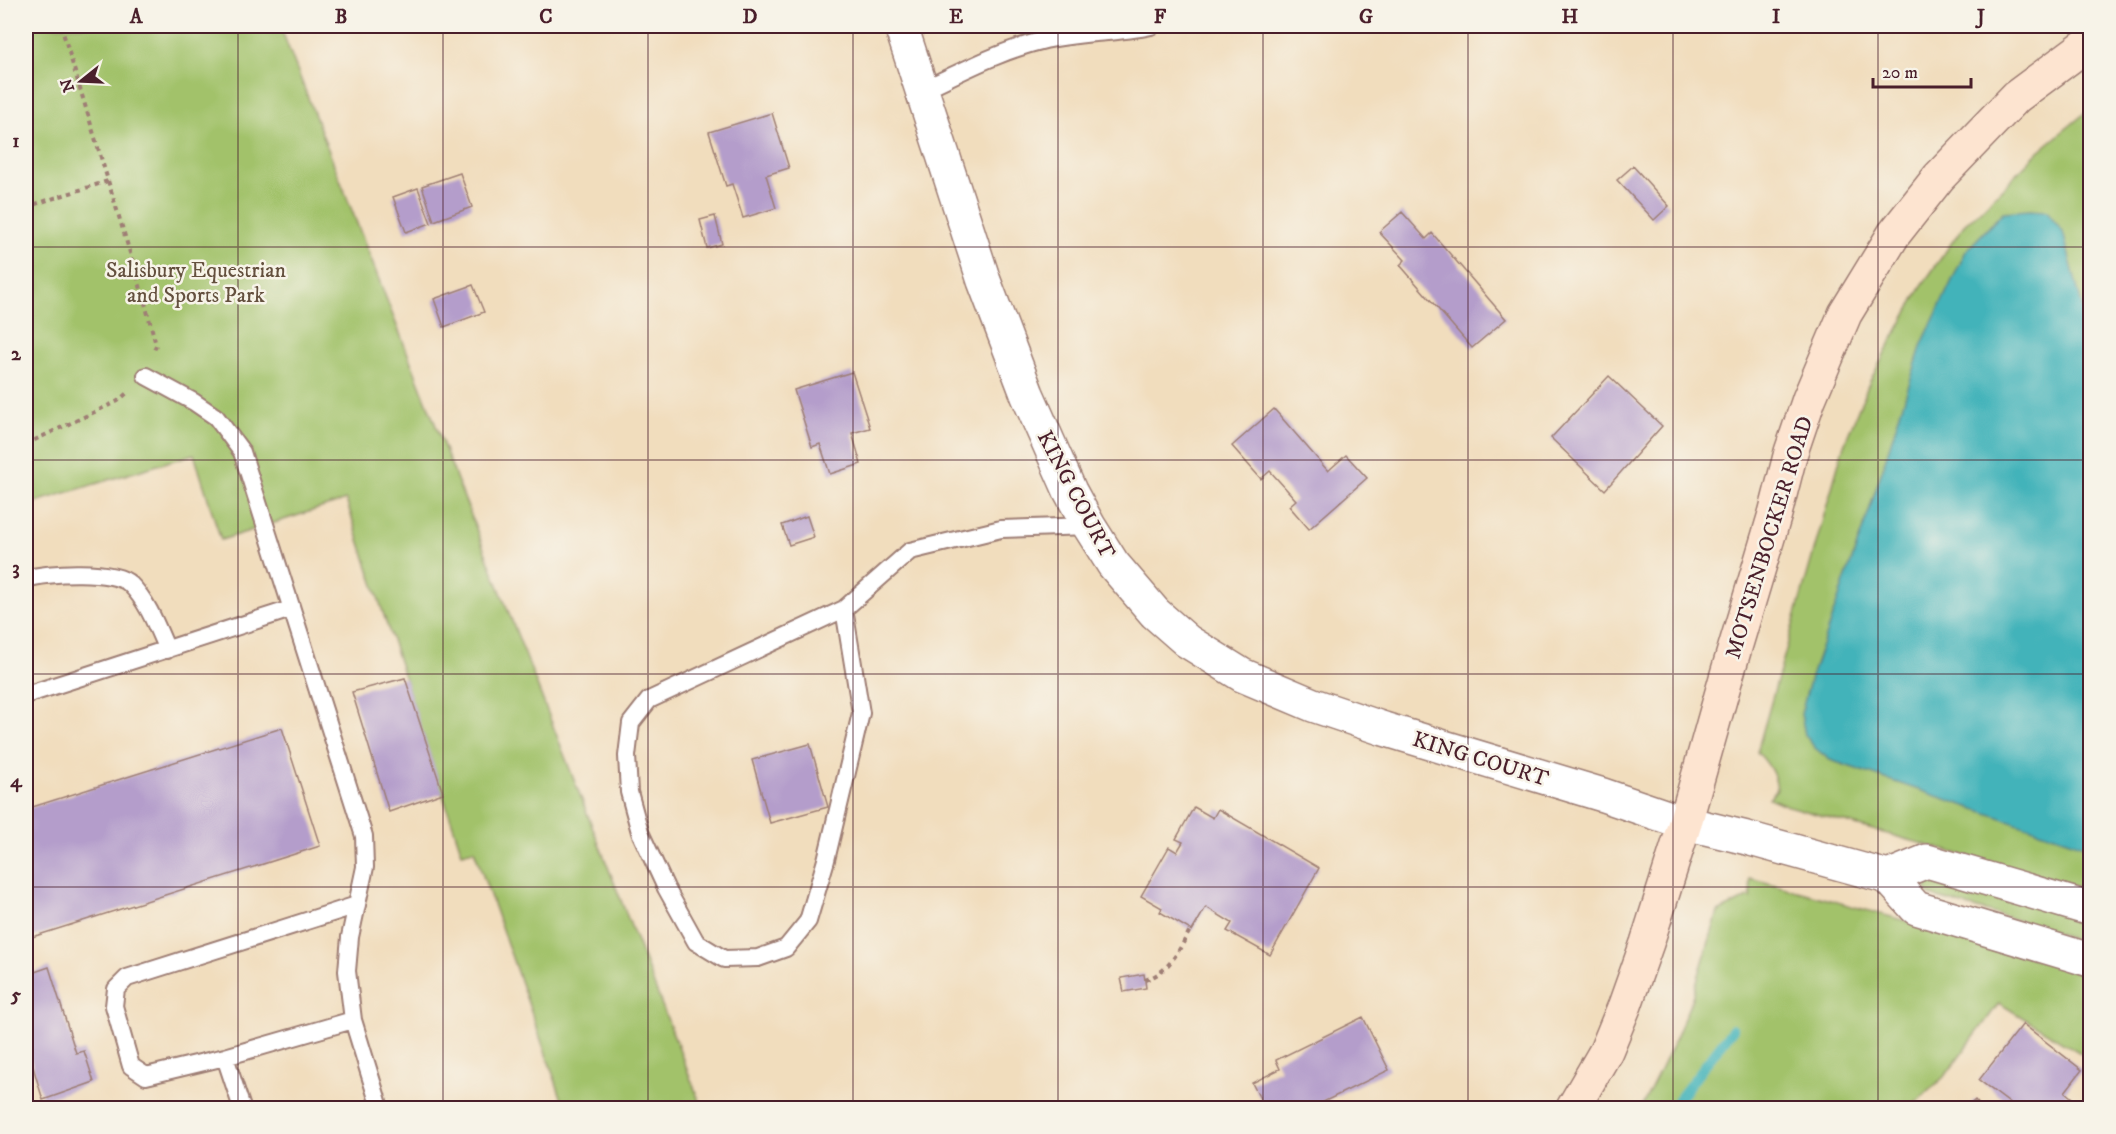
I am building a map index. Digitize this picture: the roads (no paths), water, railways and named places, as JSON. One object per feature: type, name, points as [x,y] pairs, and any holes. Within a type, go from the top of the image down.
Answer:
[{"type":"main road","name":"MOTSENBOCKER ROAD","points":[[1573,1108],[1606,1051],[1625,1005],[1685,823],[1791,452],[1809,399],[1845,314],[1894,234],[1939,177],[2016,97],[2091,42]]},
{"type":"street","name":"KING COURT","points":[[901,26],[984,281],[1023,384],[1070,491],[1113,564],[1155,613],[1186,641],[1242,675],[1313,705],[1384,729],[1603,795],[1685,823],[1888,877]]},
{"type":"street","points":[[2091,909],[1927,861],[1888,877],[1916,908],[2091,960]]},
{"type":"lane","points":[[921,90],[1000,54],[1043,40],[1151,26]]},
{"type":"lane","points":[[146,376],[194,402],[216,417],[242,452],[364,836],[365,867],[350,937],[347,971],[353,1020],[380,1108]]},
{"type":"lane","points":[[844,609],[861,713],[826,860],[808,921],[786,948],[758,958],[724,959],[696,942],[666,888],[640,832],[629,792],[627,756],[632,723],[649,700],[844,609],[910,551],[1001,529],[1089,526]]},
{"type":"lane","points":[[26,579],[38,575],[77,572],[129,582],[148,607],[167,650]]},
{"type":"lane","points":[[26,695],[291,609]]},
{"type":"lane","points":[[353,1020],[225,1057],[146,1076],[131,1066],[114,1006],[116,989],[127,978],[357,905]]},
{"type":"lane","points":[[225,1057],[242,1108]]},
{"type":"water","points":[[2047,211],[2063,232],[2090,337],[2090,848],[1830,760],[1815,748],[1805,735],[1801,714],[1811,677],[1869,511],[1922,344],[1966,251],[2003,212]]},
{"type":"waterway","points":[[1672,1108],[1733,1029]]},
{"type":"park label","name":"Salisbury Equestrian and Sports Park","points":[[196,282]]}]
